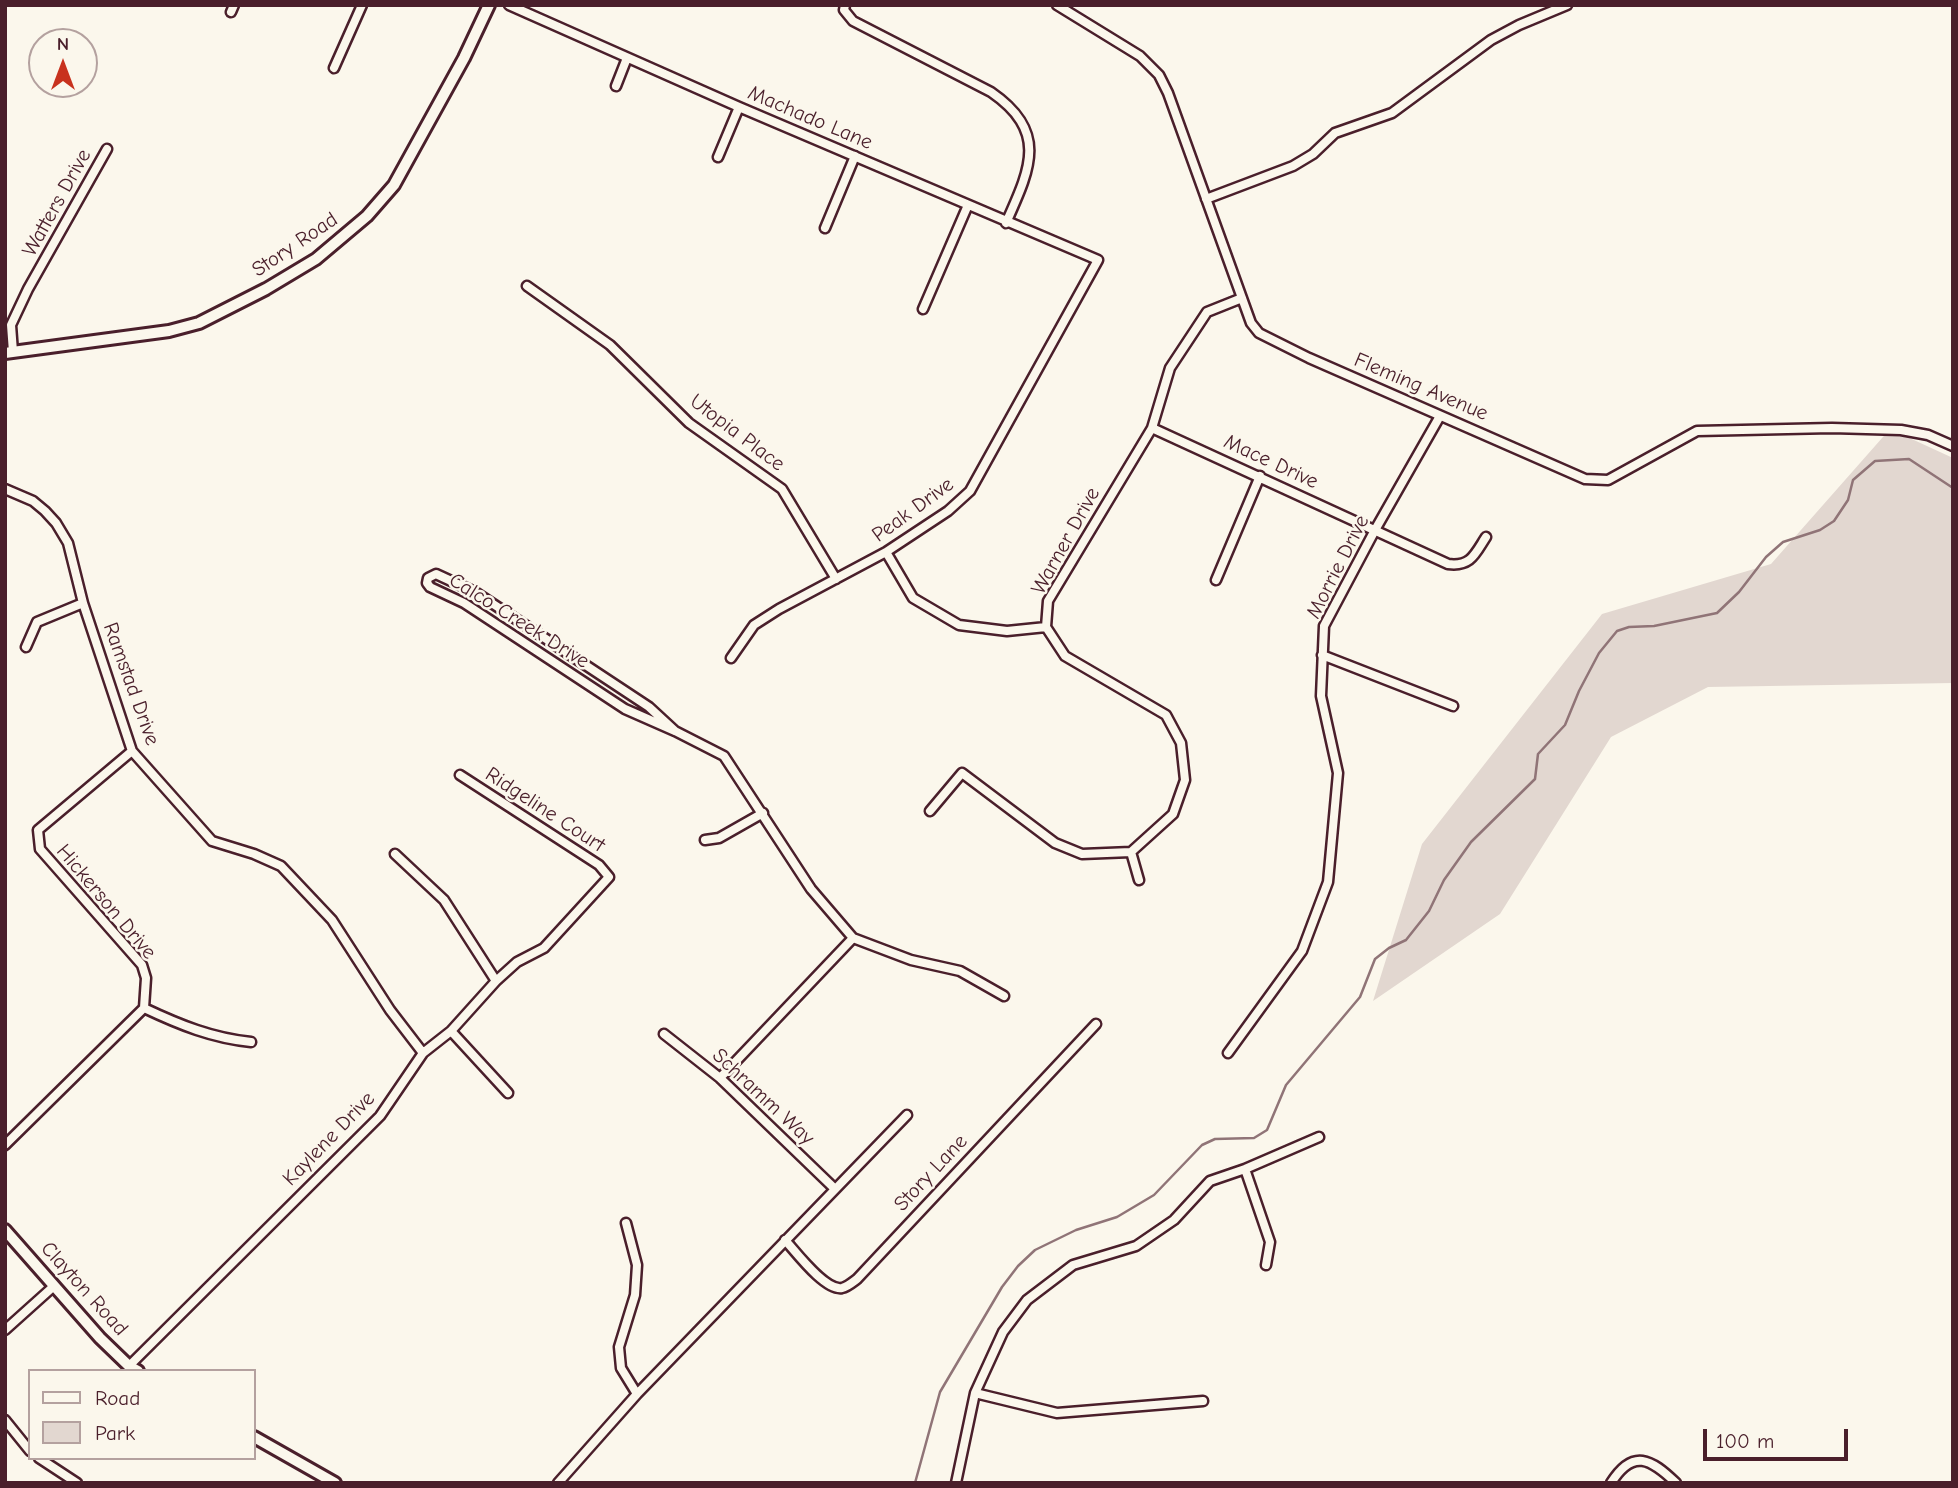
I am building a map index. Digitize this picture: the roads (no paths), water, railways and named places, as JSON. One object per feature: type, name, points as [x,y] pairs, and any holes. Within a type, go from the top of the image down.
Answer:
[{"type":"street","points":[[334,68],[362,5]]},
{"type":"street","name":"Story Road","points":[[9,353],[169,331],[200,323],[276,284],[316,259],[367,216],[394,185],[464,58],[489,5]]},
{"type":"street","name":"Machado Lane","points":[[509,5],[1006,223],[1098,260]]},
{"type":"street","points":[[845,5],[844,10],[853,21],[991,92],[1017,114],[1030,145],[1029,164],[1006,223]]},
{"type":"street","name":"Fleming Avenue","points":[[1057,5],[1140,56],[1159,75],[1168,93],[1251,323],[1259,333],[1585,479],[1608,480],[1697,431],[1832,428],[1901,430],[1928,435],[1953,446]]},
{"type":"street","points":[[1206,199],[1293,166],[1312,155],[1335,134],[1392,113],[1491,40],[1567,5]]},
{"type":"street","points":[[616,86],[627,58]]},
{"type":"street","points":[[718,157],[739,107]]},
{"type":"street","name":"Watters Drive","points":[[9,353],[11,325],[28,289],[107,149]]},
{"type":"street","points":[[825,228],[855,156]]},
{"type":"street","points":[[923,309],[968,205]]},
{"type":"street","name":"Peak Drive","points":[[731,658],[754,625],[886,552],[948,512],[970,491],[1098,260]]},
{"type":"street","name":"Utopia Place","points":[[527,286],[610,345],[689,423],[782,489],[835,579]]},
{"type":"street","name":"Warner Drive","points":[[1131,852],[1173,814],[1185,780],[1181,743],[1166,715],[1065,656],[1046,627],[1048,601],[1152,428],[1170,368],[1207,312],[1242,299]]},
{"type":"street","name":"Morrie Drive","points":[[1228,1053],[1301,951],[1328,882],[1338,773],[1321,696],[1324,626],[1440,416]]},
{"type":"street","name":"Mace Drive","points":[[1152,428],[1448,564],[1460,566],[1473,557],[1486,537]]},
{"type":"street","points":[[1216,580],[1260,476]]},
{"type":"street","name":"Ramstad Drive","points":[[5,489],[33,501],[45,511],[68,543],[83,603],[132,751],[212,841],[281,866],[332,920],[390,1010],[424,1053]]},
{"type":"street","points":[[886,552],[914,598],[958,625],[1007,631],[1046,627]]},
{"type":"street","name":"Calco Creek Drive","points":[[675,731],[649,707],[475,592],[436,574],[428,578],[430,587],[464,603],[625,709],[724,757],[811,889],[853,939]]},
{"type":"street","points":[[26,647],[37,622],[83,603]]},
{"type":"street","points":[[1322,655],[1453,706]]},
{"type":"street","name":"Hickerson Drive","points":[[132,751],[38,830],[40,849],[142,965],[146,978],[144,1008]]},
{"type":"street","points":[[930,811],[962,773],[1055,843],[1082,854],[1131,852],[1139,880]]},
{"type":"street","name":"Ridgeline Court","points":[[460,775],[599,865],[609,877]]},
{"type":"street","points":[[705,840],[719,838],[763,813]]},
{"type":"street","points":[[395,854],[444,900],[496,981]]},
{"type":"street","name":"Kaylene Drive","points":[[134,1368],[380,1116],[424,1053],[451,1031],[517,962],[544,948],[609,877]]},
{"type":"street","points":[[720,1078],[853,939],[911,960],[960,971],[1003,996]]},
{"type":"street","points":[[5,1144],[144,1008],[197,1031],[223,1039],[251,1042]]},
{"type":"street","name":"Story Lane","points":[[785,1240],[823,1281],[835,1287],[848,1286],[1096,1024]]},
{"type":"street","points":[[451,1031],[508,1093]]},
{"type":"street","name":"Schramm Way","points":[[664,1034],[720,1078],[835,1189]]},
{"type":"street","points":[[558,1483],[637,1394],[907,1115]]},
{"type":"street","points":[[956,1483],[975,1393],[1003,1332],[1027,1300],[1073,1265],[1136,1246],[1174,1220],[1210,1181],[1245,1170],[1319,1137]]},
{"type":"street","points":[[1245,1170],[1270,1242],[1266,1265]]},
{"type":"street","points":[[626,1223],[637,1265],[635,1295],[619,1347],[621,1368],[637,1394]]},
{"type":"street","name":"Clayton Road","points":[[5,1230],[100,1338],[134,1368]]},
{"type":"street","points":[[5,1330],[54,1286]]},
{"type":"street","points":[[975,1393],[1057,1413],[1203,1401]]},
{"type":"street","points":[[5,1420],[28,1449]]},
{"type":"street","points":[[256,1438],[335,1483]]},
{"type":"street","points":[[42,1460],[77,1483]]},
{"type":"street","points":[[1611,1483],[1623,1466],[1641,1460],[1657,1465],[1676,1483]]},
{"type":"waterway","points":[[915,1483],[940,1392],[1002,1287],[1018,1266],[1035,1250],[1076,1230],[1117,1217],[1154,1195],[1202,1145],[1215,1139],[1254,1138],[1267,1130],[1286,1085],[1360,997],[1375,959],[1406,940],[1429,911],[1444,880],[1471,842],[1535,779],[1538,754],[1565,725],[1599,653],[1617,631],[1717,613],[1739,592],[1766,557],[1783,542],[1820,530],[1834,521],[1848,500],[1853,480],[1875,461],[1909,459],[1953,488]]}]
